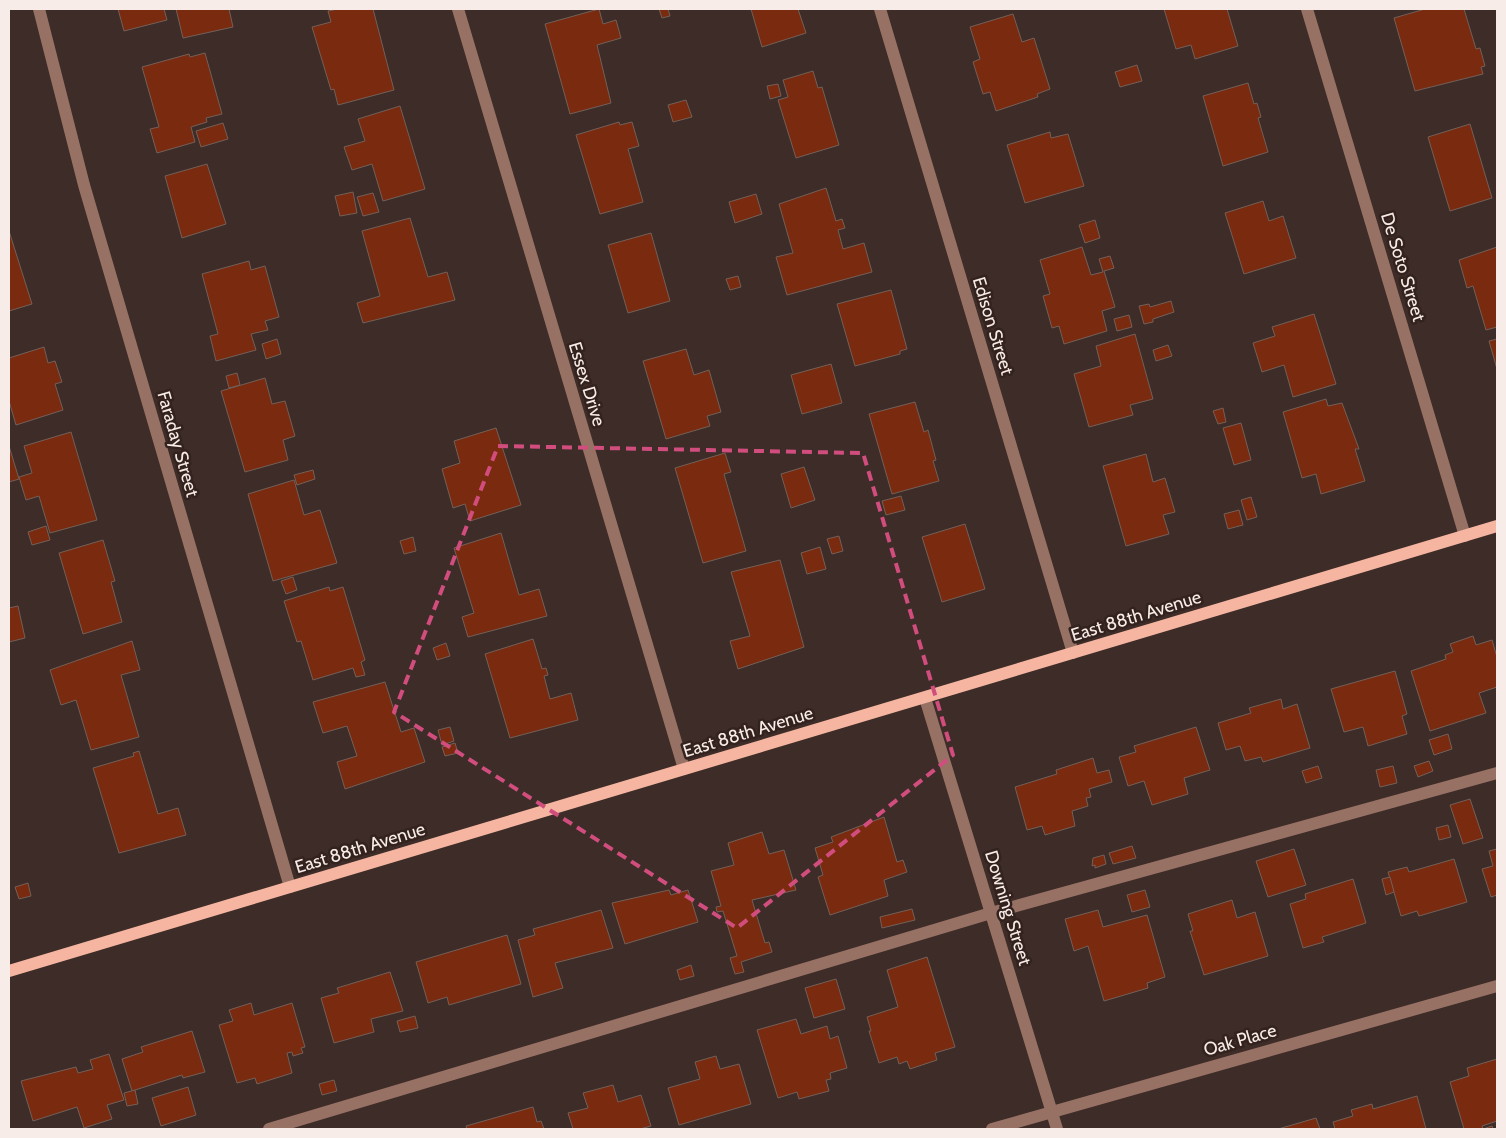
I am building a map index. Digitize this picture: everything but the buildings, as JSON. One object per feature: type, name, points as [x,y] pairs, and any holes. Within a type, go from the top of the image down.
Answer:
[{"type":"main road","name":"East 88th Avenue","points":[[9,971],[1497,526]]},
{"type":"street","name":"Faraday Street","points":[[39,9],[84,185],[290,887]]},
{"type":"street","name":"Essex Drive","points":[[458,9],[684,769]]},
{"type":"street","name":"Edison Street","points":[[880,9],[1073,653]]},
{"type":"street","name":"De Soto Street","points":[[1307,9],[1465,536]]},
{"type":"street","name":"Downing Street","points":[[925,698],[1057,1129]]},
{"type":"street","points":[[269,1129],[991,913],[1497,773]]},
{"type":"street","name":"Oak Place","points":[[992,1129],[1497,986]]},
{"type":"highlighted area","points":[[498,446],[863,453],[953,755],[737,928],[394,712]]}]
